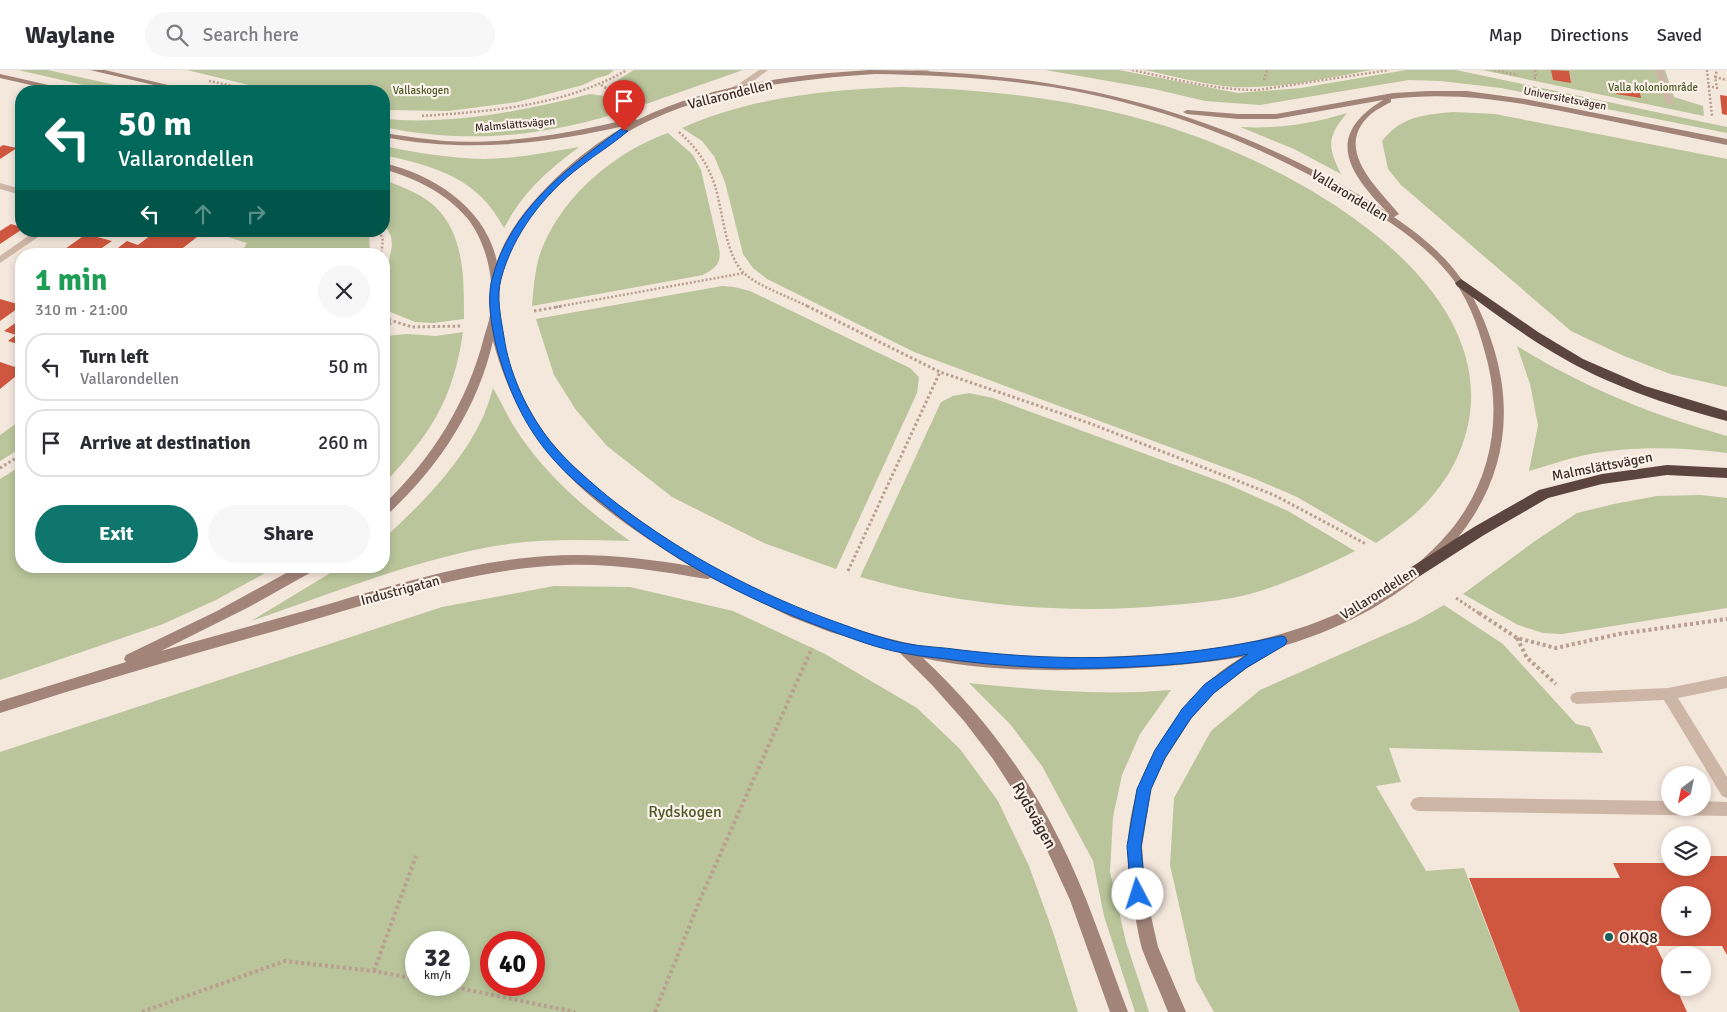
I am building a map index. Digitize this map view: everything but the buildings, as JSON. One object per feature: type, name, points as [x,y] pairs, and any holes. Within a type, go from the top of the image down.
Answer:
[{"type":"highway","points":[[1461,283],[1558,350],[1596,370],[1633,387],[1727,416]]},
{"type":"highway","name":"Malmslättsvägen","points":[[1416,572],[1479,531],[1544,494],[1602,479],[1667,470],[1727,473]]},
{"type":"main road","points":[[94,70],[162,85]]},
{"type":"main road","name":"Vallarondellen","points":[[928,72],[979,74],[1031,81],[1098,93],[1162,109],[1228,133],[1306,169],[1386,215],[1418,238],[1461,283],[1476,311],[1494,362],[1500,414],[1498,439],[1484,488],[1473,509],[1439,549],[1416,572],[1355,610],[1322,626],[1281,641],[1228,653],[1194,657],[1104,664],[1012,662],[903,648],[849,632],[793,611],[716,576],[663,543],[616,509],[578,477],[541,436],[522,407],[513,386],[501,346],[496,311],[496,281],[514,235],[539,201],[566,174],[593,152],[647,118],[728,92],[773,83],[846,73],[928,72]]},
{"type":"main road","points":[[0,76],[40,85]]},
{"type":"main road","name":"Universitetsvägen","points":[[1162,109],[1216,116],[1273,117],[1355,101],[1448,92],[1506,98],[1727,142]]},
{"type":"main road","name":"Universitetsvägen","points":[[1396,96],[1374,108],[1357,125],[1350,147],[1351,157],[1371,190],[1418,238]]},
{"type":"main road","name":"Malmslättsvägen","points":[[390,136],[424,142],[461,144],[499,142],[543,138],[647,118]]},
{"type":"main road","points":[[390,168],[413,175],[431,184],[461,204],[484,237],[496,281]]},
{"type":"main road","points":[[390,505],[424,469],[455,424],[480,369],[496,311]]},
{"type":"main road","name":"Industrigatan","points":[[0,707],[92,676],[404,588],[485,569],[545,561],[609,560],[658,565],[716,576]]},
{"type":"main road","name":"Industrigatan","points":[[92,676],[198,629],[298,573]]},
{"type":"main road","points":[[1177,1012],[1150,947],[1138,894],[1134,846],[1144,789],[1160,754],[1186,714],[1209,688],[1242,664],[1281,641]]},
{"type":"main road","name":"Rydsvägen","points":[[903,648],[959,704],[1026,794],[1051,841],[1082,911],[1119,1012]]},
{"type":"street","points":[[728,92],[764,70]]},
{"type":"street","points":[[916,70],[928,72]]},
{"type":"street","points":[[1659,70],[1670,103]]},
{"type":"street","points":[[0,186],[15,190]]},
{"type":"street","points":[[17,248],[33,237]]},
{"type":"street","points":[[0,260],[15,250]]},
{"type":"street","points":[[1577,698],[1668,694],[1727,682]]},
{"type":"street","points":[[1668,694],[1727,791]]},
{"type":"street","points":[[1418,804],[1727,809]]},
{"type":"path","points":[[417,116],[518,106],[546,101],[601,85],[627,70]]},
{"type":"path","points":[[1132,70],[1206,86],[1258,90],[1389,70]]},
{"type":"path","points":[[1264,80],[1267,70]]},
{"type":"path","points":[[1494,70],[1519,75]]},
{"type":"path","points":[[1528,77],[1536,78],[1535,70]]},
{"type":"path","points":[[1707,70],[1713,121]]},
{"type":"path","points":[[1708,86],[1717,88],[1715,77],[1717,70]]},
{"type":"path","points":[[1715,77],[1727,80]]},
{"type":"path","points":[[601,85],[630,102]]},
{"type":"path","points":[[675,129],[693,143],[704,158],[715,183],[729,243],[735,259],[744,273],[793,301],[940,372],[1090,423],[1274,495],[1366,544]]},
{"type":"path","points":[[534,311],[744,273]]},
{"type":"path","points":[[392,323],[428,329],[462,326]]},
{"type":"path","points":[[848,571],[940,372]]},
{"type":"path","points":[[0,468],[15,459]]},
{"type":"path","points":[[1456,598],[1517,638],[1556,648],[1619,634],[1727,619]]},
{"type":"path","points":[[1517,638],[1527,658],[1548,679],[1577,698]]},
{"type":"path","points":[[655,1012],[699,902],[813,646]]},
{"type":"path","points":[[374,971],[416,856]]},
{"type":"path","points":[[142,1012],[285,960],[374,971],[405,977]]},
{"type":"path","points":[[470,990],[575,1012]]},
{"type":"green space","points":[[18,70],[48,70],[115,85],[84,85]]},
{"type":"green space","name":"Vallaskogen","points":[[187,70],[614,70],[608,75],[583,85],[517,102],[448,111],[390,110],[390,85],[249,85]]},
{"type":"green space","points":[[634,70],[743,70],[646,104],[613,83]]},
{"type":"green space","points":[[1045,70],[1119,70],[1238,93],[1301,88],[1406,70],[1456,70],[1727,127],[1727,133],[1501,88],[1440,81],[1409,80],[1260,105],[1205,101],[1154,89]]},
{"type":"green space","points":[[1144,70],[1372,70],[1304,82],[1235,87],[1189,80]]},
{"type":"green space","name":"Valla koloniområde","points":[[1482,70],[1665,70],[1674,97],[1703,106],[1704,116]]},
{"type":"green space","points":[[901,87],[1022,96],[1102,109],[1141,119],[1218,145],[1260,163],[1349,215],[1391,248],[1427,285],[1454,327],[1469,372],[1469,420],[1464,440],[1456,459],[1440,487],[1413,515],[1376,543],[1297,497],[1253,478],[914,352],[767,279],[753,268],[743,254],[725,182],[714,156],[702,141],[682,128],[708,117],[762,102],[817,93]]},
{"type":"green space","points":[[590,94],[611,97],[630,109],[570,126],[508,135],[446,136],[390,128],[390,119],[436,120],[462,118],[539,106]]},
{"type":"green space","points":[[1453,112],[1495,114],[1727,159],[1727,387],[1670,374],[1624,356],[1571,331],[1401,185],[1388,169],[1382,141],[1397,126],[1414,118]]},
{"type":"green space","points":[[1347,113],[1340,121],[1331,142],[1333,156],[1341,174],[1294,149],[1240,127],[1294,125]]},
{"type":"green space","points":[[668,133],[693,155],[701,170],[720,253],[717,265],[703,275],[532,306],[535,275],[540,253],[564,209],[578,192],[611,163],[648,141]]},
{"type":"green space","points":[[390,147],[458,158],[495,159],[579,147],[537,183],[519,204],[504,228],[481,197],[468,186],[453,177],[421,164],[390,156]]},
{"type":"green space","points":[[390,182],[419,195],[434,206],[445,219],[459,250],[462,266],[464,319],[433,323],[415,322],[390,312]]},
{"type":"green space","points":[[228,237],[369,237],[370,248],[244,248],[247,243]]},
{"type":"green space","points":[[722,286],[750,291],[910,368],[919,377],[917,393],[836,569],[764,543],[672,497],[607,446],[576,410],[554,375],[536,319]]},
{"type":"green space","points":[[463,332],[453,378],[446,397],[427,432],[390,477],[390,335],[407,334],[436,336]]},
{"type":"green space","points":[[1517,346],[1593,387],[1672,419],[1727,436],[1727,453],[1674,449],[1620,450],[1578,457],[1529,471],[1538,425],[1530,384]]},
{"type":"green space","points":[[493,388],[513,425],[537,459],[581,503],[630,541],[533,541],[469,551],[406,568],[251,621],[330,573],[390,573],[390,532],[412,512],[452,467],[464,451],[484,414]]},
{"type":"green space","points":[[969,393],[993,398],[1227,484],[1288,511],[1355,551],[1295,578],[1247,595],[1203,602],[1132,608],[1093,609],[1014,606],[937,595],[860,577],[941,402],[953,396]]},
{"type":"green space","points":[[15,424],[15,452],[0,461],[0,435]]},
{"type":"green space","points":[[15,470],[15,573],[265,573],[216,600],[163,624],[0,680],[0,479]]},
{"type":"green space","points":[[1701,495],[1727,498],[1727,608],[1562,634],[1543,633],[1518,625],[1463,594],[1535,541],[1577,513],[1657,496]]},
{"type":"green space","name":"Rydskogen","points":[[554,586],[630,587],[733,611],[825,654],[917,708],[960,749],[998,801],[1029,866],[1053,932],[1078,1012],[0,1012],[0,752],[442,607]]},
{"type":"green space","points":[[1444,605],[1503,644],[1576,724],[1590,727],[1603,753],[1389,748],[1401,782],[1376,786],[1426,871],[1464,868],[1520,1012],[1214,1012],[1196,980],[1170,865],[1174,798],[1211,731],[1260,690],[1416,621]]},
{"type":"green space","points":[[969,683],[1045,690],[1095,692],[1171,690],[1140,734],[1122,775],[1113,817],[1110,872],[1126,942],[1149,1012],[1135,1012],[1104,916],[1093,861],[1042,766],[1010,724]]},
{"type":"place","name":"OKQ8","points":[[1609,937]]},
{"type":"route","points":[[624,131],[575,166],[526,216],[507,249],[496,281],[496,311],[501,346],[507,369],[522,407],[541,436],[558,457],[578,477],[616,509],[656,538],[716,576],[793,611],[849,632],[903,648],[1012,662],[1104,664],[1228,653],[1281,641],[1242,664],[1209,688],[1186,714],[1160,754],[1144,789],[1134,846],[1138,894]]}]
